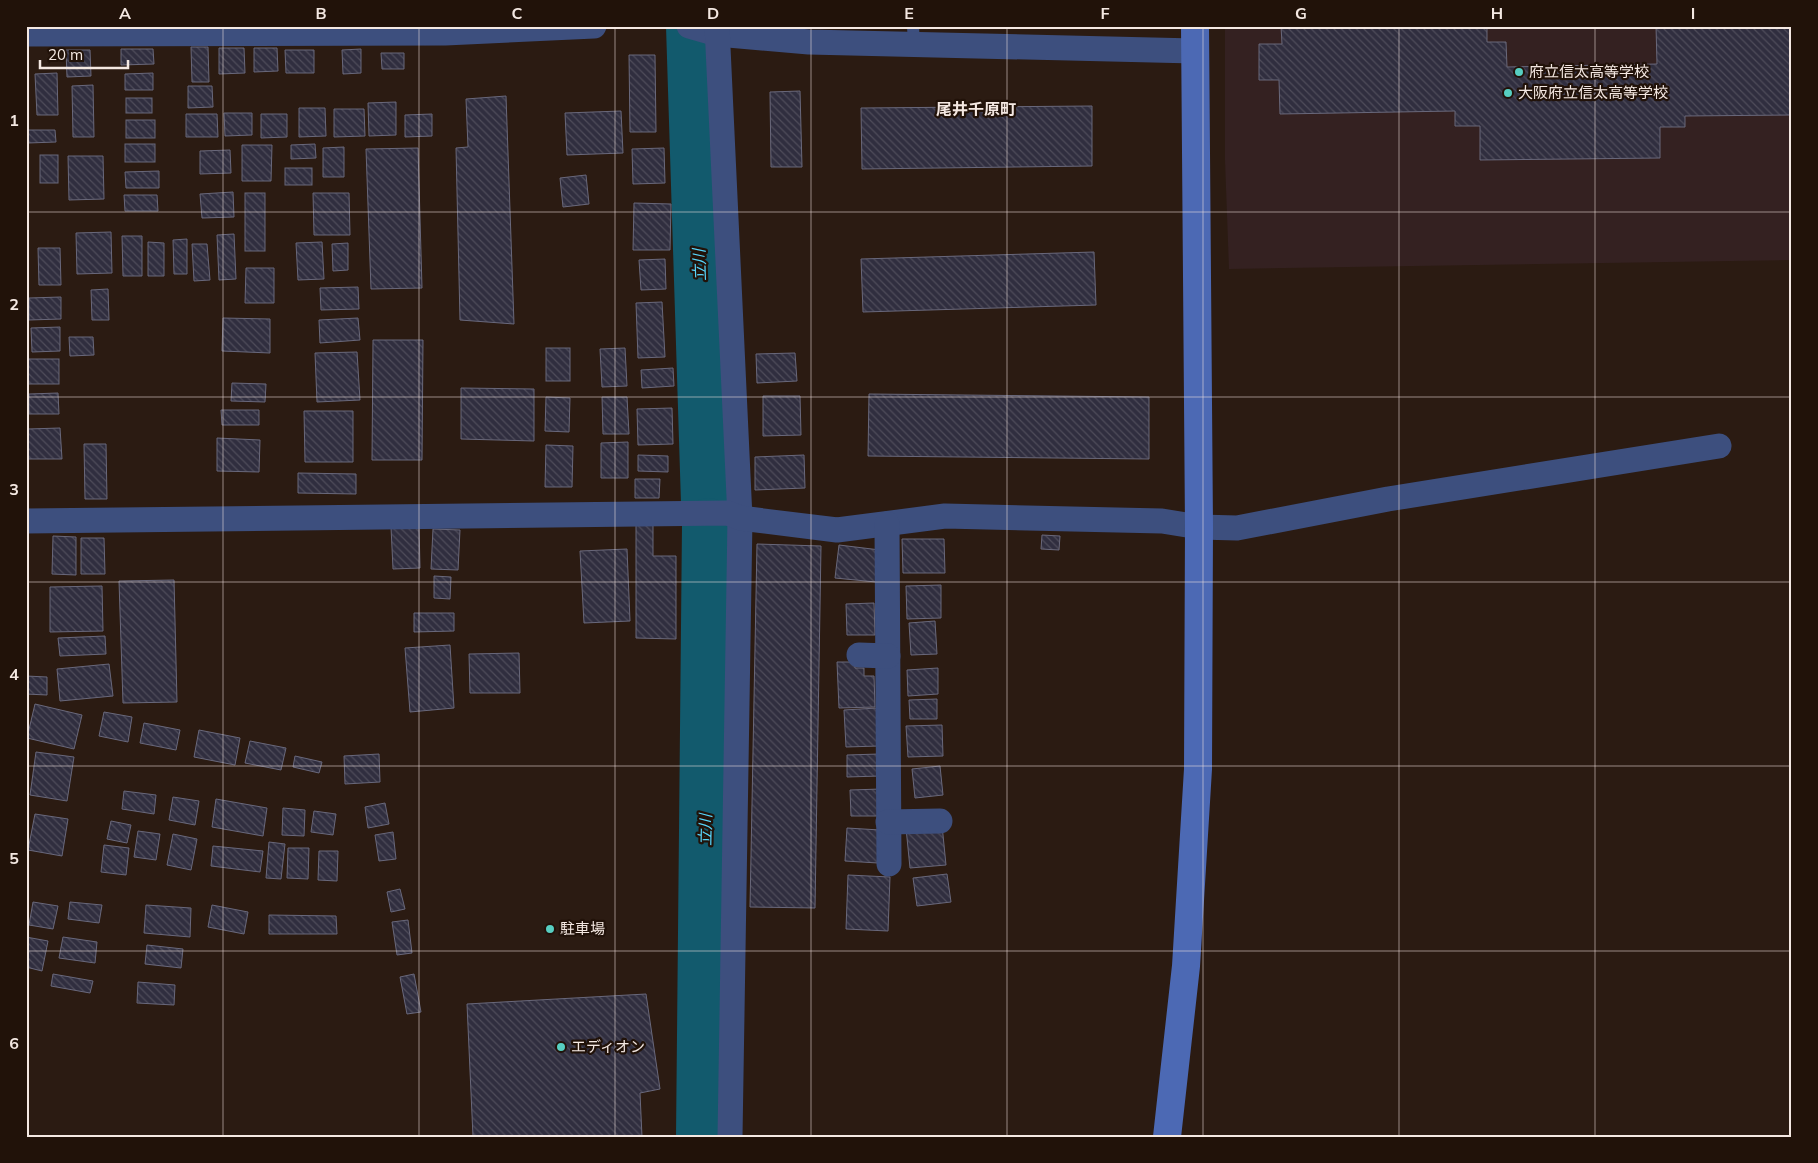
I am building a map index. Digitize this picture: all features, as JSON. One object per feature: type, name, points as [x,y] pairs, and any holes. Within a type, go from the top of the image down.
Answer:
[{"type":"street","points":[[26,34],[445,34],[594,26]]},
{"type":"street","points":[[730,1137],[734,515],[707,29],[809,34],[1195,39],[1199,527],[1198,778],[1186,966],[1167,1137]]},
{"type":"street","points":[[26,521],[691,513],[734,515],[837,530],[945,516],[1162,521],[1199,527],[1237,528],[1388,499],[1719,446]]},
{"type":"street","points":[[887,524],[889,864]]},
{"type":"street","points":[[859,656],[888,656]]},
{"type":"street","points":[[888,822],[940,821]]},
{"type":"shaded area","name":"大阪府立信太高等学校","points":[[1225,26],[1792,26],[1792,260],[1229,269],[1225,160]]},
{"type":"building","points":[[1281,26],[1487,26],[1487,42],[1506,42],[1507,67],[1657,64],[1656,26],[1792,26],[1792,115],[1685,116],[1685,127],[1660,127],[1660,158],[1480,160],[1480,126],[1455,126],[1455,111],[1280,114],[1279,80],[1259,80],[1259,44],[1282,44]]},
{"type":"building","points":[[191,47],[208,47],[209,82],[192,82]]},
{"type":"building","points":[[219,48],[244,48],[245,73],[219,74]]},
{"type":"building","points":[[254,48],[277,48],[278,71],[254,72]]},
{"type":"building","points":[[121,49],[153,49],[154,64],[121,65]]},
{"type":"building","points":[[361,49],[361,73],[343,74],[342,50]]},
{"type":"building","points":[[66,50],[90,50],[91,76],[67,77]]},
{"type":"building","points":[[285,50],[314,50],[314,73],[286,73]]},
{"type":"building","points":[[381,53],[404,53],[404,69],[382,69]]},
{"type":"building","points":[[629,55],[655,55],[656,132],[630,132]]},
{"type":"building","points":[[57,73],[58,115],[37,115],[35,74]]},
{"type":"building","points":[[153,73],[153,90],[125,90],[125,74]]},
{"type":"building","points":[[93,85],[94,137],[73,137],[72,86]]},
{"type":"building","points":[[188,86],[212,86],[213,107],[188,108]]},
{"type":"building","points":[[800,91],[802,167],[771,167],[770,92]]},
{"type":"building","points":[[506,96],[514,324],[460,320],[456,148],[468,147],[466,99]]},
{"type":"building","points":[[126,98],[152,98],[152,113],[126,113]]},
{"type":"building","points":[[396,102],[396,135],[369,136],[368,103]]},
{"type":"building","points":[[1092,106],[1092,166],[862,169],[861,108]]},
{"type":"building","points":[[299,108],[325,108],[326,136],[299,137]]},
{"type":"building","points":[[334,109],[364,109],[365,136],[334,137]]},
{"type":"building","points":[[621,111],[623,153],[567,155],[565,113]]},
{"type":"building","points":[[224,113],[252,113],[252,135],[225,136]]},
{"type":"building","points":[[186,114],[217,114],[218,137],[186,137]]},
{"type":"building","points":[[261,114],[287,114],[287,137],[261,138]]},
{"type":"building","points":[[432,114],[432,136],[405,137],[405,115]]},
{"type":"building","points":[[126,120],[155,120],[155,138],[126,138]]},
{"type":"building","points":[[28,130],[55,130],[56,142],[28,143]]},
{"type":"building","points":[[125,144],[155,144],[155,162],[125,162]]},
{"type":"building","points":[[315,144],[316,158],[291,159],[291,145]]},
{"type":"building","points":[[242,145],[272,145],[271,181],[242,181]]},
{"type":"building","points":[[344,147],[344,177],[323,177],[323,148]]},
{"type":"building","points":[[418,148],[422,288],[371,289],[366,149]]},
{"type":"building","points":[[664,148],[665,183],[633,184],[632,149]]},
{"type":"building","points":[[230,150],[231,173],[200,174],[200,151]]},
{"type":"building","points":[[40,155],[58,155],[58,183],[40,183]]},
{"type":"building","points":[[68,156],[103,156],[104,199],[69,200]]},
{"type":"building","points":[[285,168],[312,168],[312,185],[285,185]]},
{"type":"building","points":[[159,171],[159,188],[126,188],[125,172]]},
{"type":"building","points":[[586,175],[589,204],[563,207],[560,178]]},
{"type":"building","points":[[233,192],[234,217],[202,218],[200,194]]},
{"type":"building","points":[[245,193],[265,193],[265,251],[245,251]]},
{"type":"building","points":[[313,193],[349,193],[350,235],[314,235]]},
{"type":"building","points":[[124,195],[157,195],[158,211],[125,211]]},
{"type":"building","points":[[634,203],[671,204],[670,250],[633,250]]},
{"type":"building","points":[[111,232],[112,273],[77,274],[76,233]]},
{"type":"building","points":[[234,234],[236,279],[219,280],[217,235]]},
{"type":"building","points":[[122,236],[142,236],[142,276],[123,276]]},
{"type":"building","points":[[187,239],[187,274],[174,274],[173,240]]},
{"type":"building","points":[[148,242],[164,243],[164,276],[148,276]]},
{"type":"building","points":[[322,242],[324,279],[298,280],[296,243]]},
{"type":"building","points":[[348,243],[348,270],[333,271],[332,244]]},
{"type":"building","points":[[192,244],[207,244],[210,280],[194,281]]},
{"type":"building","points":[[38,248],[60,248],[61,285],[39,285]]},
{"type":"building","points":[[1094,252],[1096,305],[863,312],[861,259]]},
{"type":"building","points":[[665,259],[666,289],[641,290],[639,260]]},
{"type":"building","points":[[246,268],[274,268],[274,303],[245,303]]},
{"type":"building","points":[[358,287],[359,309],[321,310],[320,288]]},
{"type":"building","points":[[108,289],[109,320],[92,320],[91,290]]},
{"type":"building","points":[[61,297],[61,319],[29,320],[29,298]]},
{"type":"building","points":[[662,302],[665,357],[638,358],[636,303]]},
{"type":"building","points":[[223,318],[270,319],[270,353],[222,351]]},
{"type":"building","points":[[358,318],[360,340],[320,343],[319,320]]},
{"type":"building","points":[[60,327],[60,351],[32,352],[31,328]]},
{"type":"building","points":[[69,337],[93,337],[94,355],[70,356]]},
{"type":"building","points":[[373,340],[423,340],[422,460],[372,460]]},
{"type":"building","points":[[546,348],[570,348],[570,381],[546,381]]},
{"type":"building","points":[[625,348],[627,386],[602,387],[600,349]]},
{"type":"building","points":[[357,352],[360,400],[317,402],[315,353]]},
{"type":"building","points":[[795,353],[797,381],[757,383],[756,354]]},
{"type":"building","points":[[26,359],[59,359],[59,384],[26,384]]},
{"type":"building","points":[[673,368],[674,386],[642,388],[641,370]]},
{"type":"building","points":[[232,383],[266,384],[265,402],[231,401]]},
{"type":"building","points":[[461,388],[534,389],[534,441],[461,439]]},
{"type":"building","points":[[58,393],[59,414],[29,414],[29,394]]},
{"type":"building","points":[[869,394],[1149,397],[1149,459],[868,456]]},
{"type":"building","points":[[763,396],[800,396],[801,435],[763,436]]},
{"type":"building","points":[[546,397],[570,398],[569,432],[545,431]]},
{"type":"building","points":[[602,397],[627,397],[629,434],[603,434]]},
{"type":"building","points":[[672,408],[673,444],[638,445],[637,409]]},
{"type":"building","points":[[221,410],[259,410],[259,425],[222,425]]},
{"type":"building","points":[[304,411],[353,411],[353,462],[305,462]]},
{"type":"building","points":[[60,428],[62,459],[28,459],[28,429]]},
{"type":"building","points":[[217,438],[260,440],[259,472],[217,471]]},
{"type":"building","points":[[628,442],[628,478],[601,478],[601,443]]},
{"type":"building","points":[[84,444],[106,444],[107,499],[85,499]]},
{"type":"building","points":[[546,445],[573,446],[572,487],[545,487]]},
{"type":"building","points":[[638,455],[668,456],[668,472],[638,471]]},
{"type":"building","points":[[804,455],[805,488],[755,490],[755,457]]},
{"type":"building","points":[[298,473],[356,474],[356,494],[298,493]]},
{"type":"building","points":[[635,479],[660,479],[659,498],[635,498]]},
{"type":"building","points":[[636,524],[653,524],[653,556],[676,556],[676,639],[636,638]]},
{"type":"building","points":[[419,526],[420,568],[393,569],[391,527]]},
{"type":"building","points":[[433,529],[460,530],[458,570],[431,569]]},
{"type":"building","points":[[1042,535],[1060,536],[1059,550],[1041,549]]},
{"type":"building","points":[[53,536],[76,537],[76,575],[52,574]]},
{"type":"building","points":[[81,538],[104,538],[105,574],[81,574]]},
{"type":"building","points":[[902,539],[944,539],[945,573],[903,573]]},
{"type":"building","points":[[757,544],[821,546],[815,908],[750,907]]},
{"type":"building","points":[[839,545],[880,550],[876,582],[835,578]]},
{"type":"building","points":[[627,549],[630,621],[584,623],[580,551]]},
{"type":"building","points":[[434,576],[451,577],[450,599],[434,598]]},
{"type":"building","points":[[174,580],[177,702],[123,703],[119,581]]},
{"type":"building","points":[[941,585],[941,618],[907,619],[906,586]]},
{"type":"building","points":[[102,586],[103,631],[50,632],[50,587]]},
{"type":"building","points":[[874,603],[875,635],[847,635],[846,604]]},
{"type":"building","points":[[414,613],[454,613],[454,631],[414,632]]},
{"type":"building","points":[[935,621],[937,654],[911,655],[909,623]]},
{"type":"building","points":[[105,636],[106,654],[60,656],[58,638]]},
{"type":"building","points":[[450,645],[454,708],[410,712],[405,648]]},
{"type":"building","points":[[519,653],[520,693],[470,693],[469,654]]},
{"type":"building","points":[[837,662],[855,662],[855,668],[864,668],[864,676],[874,676],[875,707],[839,708]]},
{"type":"building","points":[[109,664],[113,696],[60,701],[57,669]]},
{"type":"building","points":[[938,668],[938,694],[908,696],[907,670]]},
{"type":"building","points":[[26,676],[47,677],[47,695],[26,694]]},
{"type":"building","points":[[937,699],[937,719],[910,719],[909,700]]},
{"type":"building","points":[[35,704],[82,715],[74,749],[27,738]]},
{"type":"building","points":[[877,708],[879,746],[846,747],[844,710]]},
{"type":"building","points":[[104,712],[132,717],[128,742],[99,736]]},
{"type":"building","points":[[144,723],[180,730],[176,750],[140,743]]},
{"type":"building","points":[[942,725],[943,756],[908,757],[906,726]]},
{"type":"building","points":[[199,730],[240,738],[235,765],[194,757]]},
{"type":"building","points":[[250,741],[286,748],[281,770],[245,763]]},
{"type":"building","points":[[36,752],[74,757],[67,801],[30,795]]},
{"type":"building","points":[[379,754],[380,782],[345,784],[344,756]]},
{"type":"building","points":[[879,754],[880,776],[847,777],[847,755]]},
{"type":"building","points":[[295,756],[322,762],[319,773],[293,767]]},
{"type":"building","points":[[940,766],[943,795],[915,798],[912,769]]},
{"type":"building","points":[[881,789],[881,816],[851,816],[850,790]]},
{"type":"building","points":[[124,791],[156,795],[154,814],[122,809]]},
{"type":"building","points":[[173,797],[199,801],[195,825],[169,820]]},
{"type":"building","points":[[216,799],[267,808],[263,836],[212,827]]},
{"type":"building","points":[[385,803],[389,824],[368,828],[365,807]]},
{"type":"building","points":[[283,808],[305,810],[304,836],[282,835]]},
{"type":"building","points":[[314,811],[336,814],[333,835],[311,832]]},
{"type":"building","points":[[35,814],[68,819],[62,856],[28,850]]},
{"type":"building","points":[[111,821],[131,825],[127,843],[107,839]]},
{"type":"building","points":[[942,825],[946,865],[910,868],[906,828]]},
{"type":"building","points":[[847,828],[880,830],[878,863],[845,861]]},
{"type":"building","points":[[138,831],[160,834],[156,860],[134,857]]},
{"type":"building","points":[[393,832],[396,859],[379,861],[375,835]]},
{"type":"building","points":[[173,834],[197,839],[191,870],[167,865]]},
{"type":"building","points":[[269,842],[285,844],[281,879],[266,878]]},
{"type":"building","points":[[104,845],[129,848],[126,875],[101,872]]},
{"type":"building","points":[[213,846],[263,851],[260,872],[211,866]]},
{"type":"building","points":[[288,848],[309,848],[308,879],[287,878]]},
{"type":"building","points":[[319,851],[338,851],[337,881],[318,880]]},
{"type":"building","points":[[947,874],[951,902],[917,906],[913,878]]},
{"type":"building","points":[[848,875],[890,877],[888,931],[846,929]]},
{"type":"building","points":[[400,889],[405,909],[391,912],[387,892]]},
{"type":"building","points":[[33,902],[58,906],[53,929],[29,925]]},
{"type":"building","points":[[70,902],[102,905],[99,923],[68,919]]},
{"type":"building","points":[[146,905],[191,908],[190,937],[144,933]]},
{"type":"building","points":[[212,905],[248,912],[244,934],[208,927]]},
{"type":"building","points":[[269,915],[336,916],[337,934],[269,934]]},
{"type":"building","points":[[408,920],[412,953],[397,955],[392,922]]},
{"type":"building","points":[[26,937],[48,941],[42,971],[26,967]]},
{"type":"building","points":[[63,937],[97,942],[95,963],[59,958]]},
{"type":"building","points":[[147,945],[183,949],[181,968],[145,964]]},
{"type":"building","points":[[53,974],[93,981],[90,993],[51,986]]},
{"type":"building","points":[[414,974],[421,1012],[407,1014],[400,977]]},
{"type":"building","points":[[138,982],[175,985],[174,1005],[137,1003]]},
{"type":"building","name":"エディオン","points":[[646,994],[660,1089],[640,1093],[642,1137],[473,1137],[467,1004]]},
{"type":"waterway","name":"立川","points":[[692,26],[707,503]]},
{"type":"waterway","name":"立川","points":[[702,1137],[708,524]]},
{"type":"place","name":"府立信太高等学校","points":[[1519,72]]},
{"type":"place","name":"大阪府立信太高等学校","points":[[1508,93]]},
{"type":"place","name":"駐車場","points":[[550,929]]},
{"type":"place","name":"エディオン","points":[[561,1047]]},
{"type":"district","name":"尾井千原町","points":[[976,109]]}]
